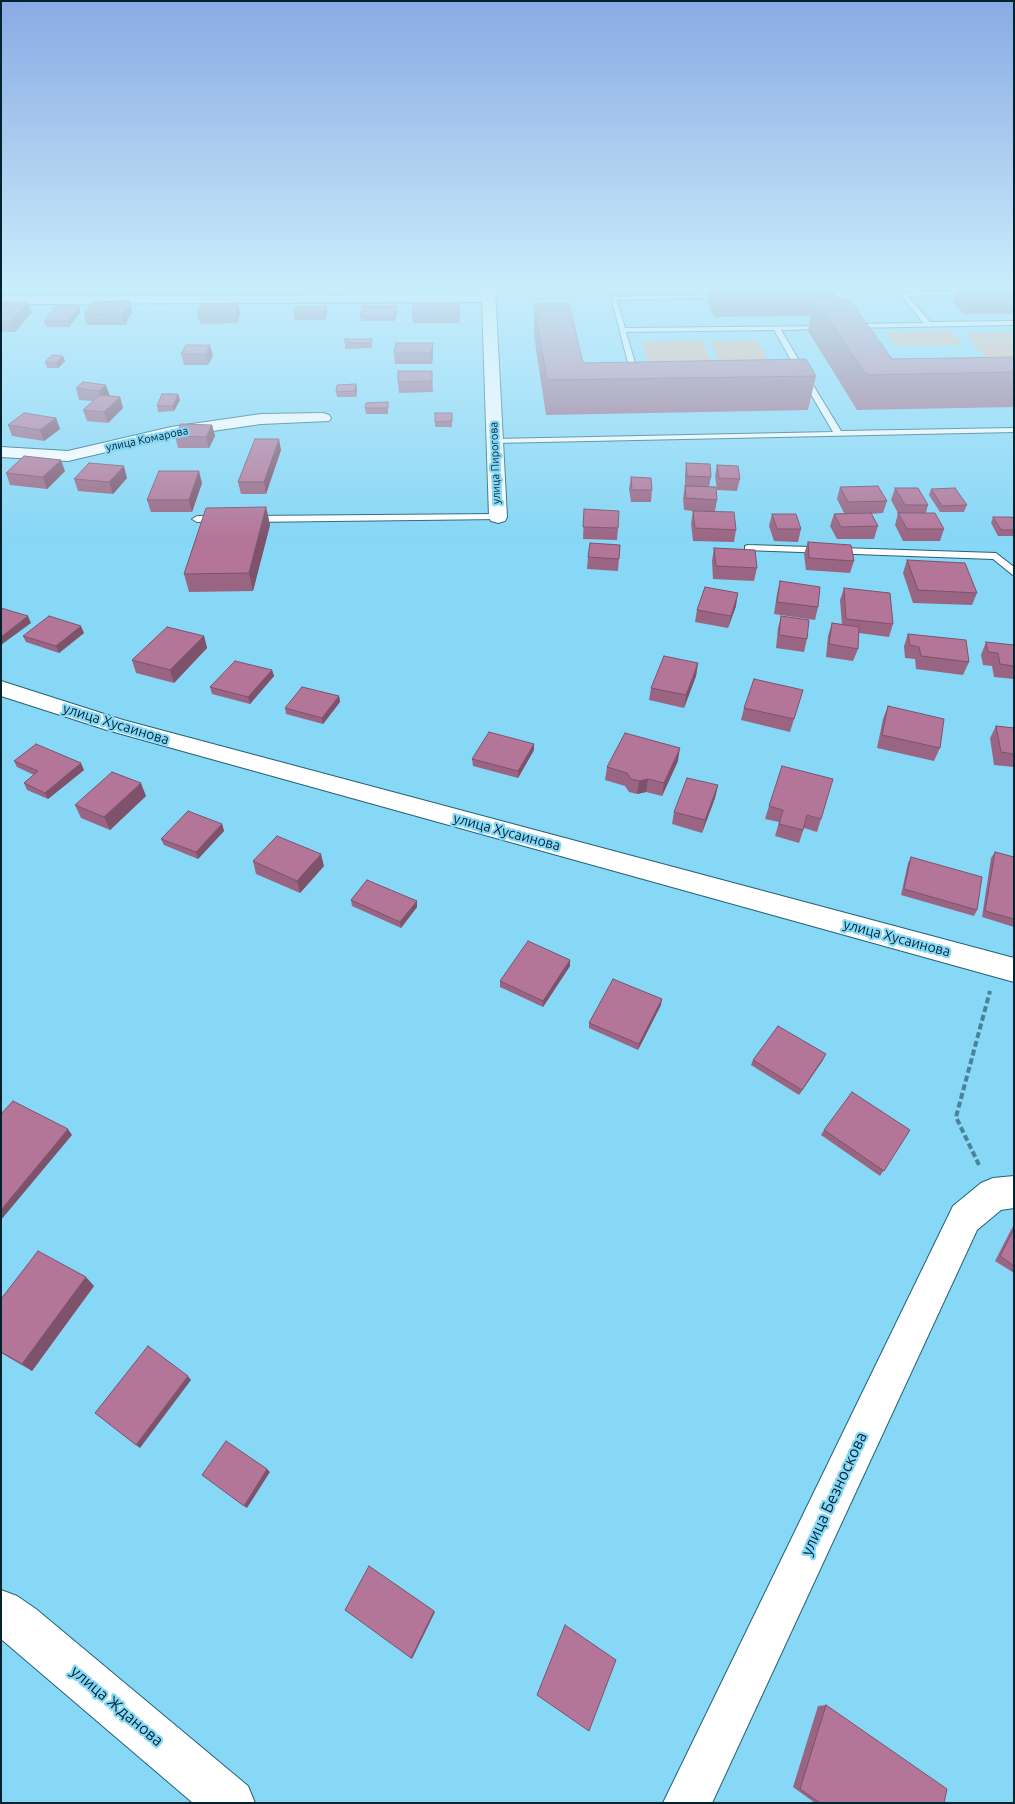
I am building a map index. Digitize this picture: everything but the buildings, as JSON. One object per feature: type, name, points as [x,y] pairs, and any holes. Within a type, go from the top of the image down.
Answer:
[{"type":"street","name":"улица Пирогова","points":[[491,373],[498,517]]},
{"type":"street","name":"улица Комарова","points":[[1,452],[68,456],[171,432],[261,419],[323,418]]},
{"type":"street","name":"улица Хусаинова","points":[[1,688],[115,725],[1006,968]]},
{"type":"street","name":"улица Безноскова","points":[[687,1803],[965,1218],[1003,1194]]},
{"type":"street","name":"улица Жданова","points":[[1,1612],[20,1625],[232,1803]]},
{"type":"lane","points":[[634,373],[637,384],[647,384]]},
{"type":"lane","points":[[802,373],[838,434]]},
{"type":"lane","points":[[787,382],[807,382]]},
{"type":"lane","points":[[494,441],[1014,430]]},
{"type":"lane","points":[[196,520],[498,517]]},
{"type":"lane","points":[[748,548],[996,556],[1014,573]]},
{"type":"path","points":[[1003,1194],[956,1117],[1006,968]]}]
